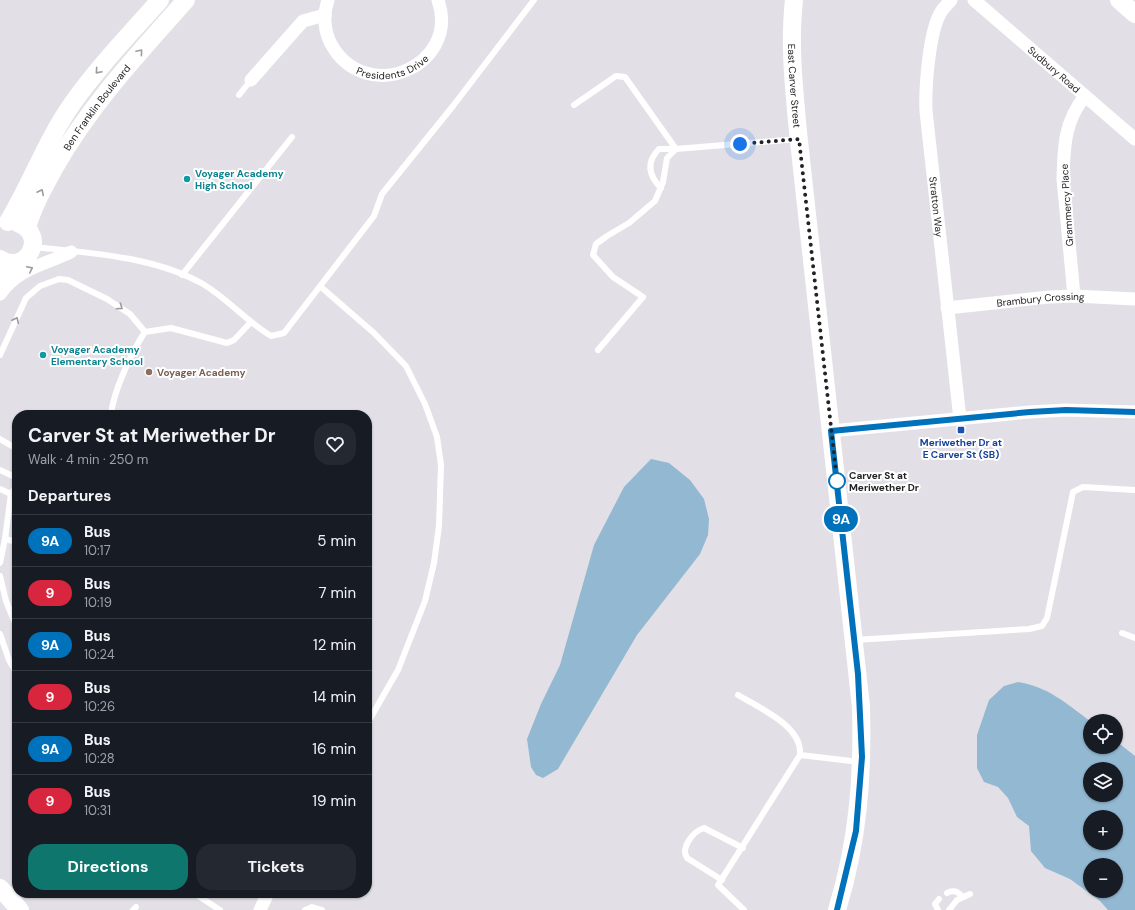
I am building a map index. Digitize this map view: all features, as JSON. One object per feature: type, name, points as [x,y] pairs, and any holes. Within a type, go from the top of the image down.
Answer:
[{"type":"street","name":"Ben Franklin Boulevard","points":[[4,224],[18,205],[37,163],[71,105],[160,0]]},
{"type":"street","name":"Ben Franklin Boulevard","points":[[27,228],[32,211],[44,186],[86,117],[186,0]]},
{"type":"street","name":"Presidents Drive","points":[[328,0],[325,15],[325,28],[329,41],[336,53],[345,63],[356,70],[369,75],[382,76],[396,75],[408,70],[420,63],[429,53],[436,42],[440,29],[441,15],[438,0]]},
{"type":"street","name":"East Carver Street","points":[[794,0],[791,39],[799,139],[855,640],[861,707],[862,763],[856,831],[837,910]]},
{"type":"street","name":"Stratton Way","points":[[951,0],[941,12],[935,27],[925,90],[926,111],[960,419]]},
{"type":"street","name":"Sudbury Road","points":[[974,0],[1135,139]]},
{"type":"street","points":[[1119,0],[1135,14]]},
{"type":"street","points":[[251,80],[303,22],[325,15]]},
{"type":"street","name":"Grammercy Place","points":[[1074,296],[1063,180],[1063,161],[1065,141],[1071,117],[1085,96]]},
{"type":"street","points":[[0,280],[7,268],[6,261],[25,258],[32,247],[33,240],[27,228],[18,223],[4,224]]},
{"type":"street","points":[[0,294],[12,279],[28,269],[49,262],[71,252]]},
{"type":"street","name":"Brambury Crossing","points":[[947,308],[1049,297],[1074,296],[1135,299]]},
{"type":"street","points":[[831,431],[1066,410],[1135,412]]},
{"type":"street","points":[[0,888],[20,910]]},
{"type":"street","points":[[260,910],[266,898]]},
{"type":"lane","points":[[32,247],[152,265],[182,275],[203,285],[271,336],[284,333],[321,288],[374,216],[382,194],[534,0]]},
{"type":"lane","points":[[574,106],[616,76],[625,77],[676,149]]},
{"type":"lane","points":[[239,95],[251,80]]},
{"type":"lane","points":[[182,275],[292,137]]},
{"type":"lane","points":[[661,188],[654,181],[650,170],[651,157],[659,149],[676,149],[799,139]]},
{"type":"lane","points":[[598,350],[643,297],[613,276],[593,254],[596,244],[629,223],[655,201],[661,188],[667,158],[676,149]]},
{"type":"lane","points":[[0,355],[26,298],[40,286],[59,280],[68,280],[108,299],[130,314],[145,332]]},
{"type":"lane","points":[[321,288],[374,333],[406,366],[425,404],[437,437],[441,465],[439,526],[434,563],[425,601],[398,670],[372,715]]},
{"type":"lane","points":[[112,410],[117,393],[135,346],[145,332],[171,328],[227,343],[234,340],[251,322]]},
{"type":"lane","points":[[0,439],[12,445]]},
{"type":"lane","points":[[0,470],[12,476]]},
{"type":"lane","points":[[0,488],[11,494],[0,563]]},
{"type":"lane","points":[[855,640],[1029,629],[1042,626],[1047,618],[1073,492],[1083,488],[1135,490]]},
{"type":"lane","points":[[5,539],[12,541]]},
{"type":"lane","points":[[0,576],[6,601],[12,616]]},
{"type":"lane","points":[[1122,633],[1135,638]]},
{"type":"lane","points":[[0,634],[12,665]]},
{"type":"lane","points":[[738,695],[783,723],[793,731],[800,748],[800,755],[743,848],[718,885],[744,910]]},
{"type":"lane","points":[[800,755],[862,763]]},
{"type":"lane","points":[[722,880],[687,858],[684,854],[692,836],[698,830],[704,828],[743,848]]},
{"type":"lane","points":[[947,893],[957,891],[964,897]]},
{"type":"lane","points":[[949,910],[957,900],[970,894]]},
{"type":"lane","points":[[202,898],[220,910]]},
{"type":"lane","points":[[938,910],[935,904],[939,899]]},
{"type":"lane","points":[[305,910],[312,906],[322,910]]},
{"type":"water","points":[[651,459],[669,463],[690,480],[704,499],[709,519],[708,535],[700,554],[637,635],[558,769],[543,778],[536,775],[531,767],[527,739],[541,704],[560,665],[594,545],[624,487]]},
{"type":"water","points":[[1018,682],[1038,687],[1065,702],[1083,716],[1083,754],[1123,754],[1123,747],[1135,756],[1135,910],[1108,910],[1096,898],[1123,898],[1123,858],[1083,858],[1083,889],[1070,879],[1045,868],[1031,851],[1029,826],[1017,817],[1008,798],[998,787],[984,782],[977,768],[977,735],[989,700],[1004,686]]},
{"type":"bus line","name":"9A","points":[[837,910],[849,867],[856,831],[862,757],[861,707],[858,674],[831,431],[1030,412],[1066,410],[1135,412]]},
{"type":"place","name":"Voyager Academy High School","points":[[187,179]]},
{"type":"place","name":"Voyager Academy Elementary School","points":[[43,355]]},
{"type":"place","name":"Voyager Academy","points":[[149,372]]},
{"type":"place","name":"Meriwether Dr at E Carver St (SB)","points":[[961,430]]},
{"type":"place","name":"Carver St at Meriwether Dr","points":[[837,481]]},
{"type":"route","points":[[740,144],[799,139],[837,481]]}]
